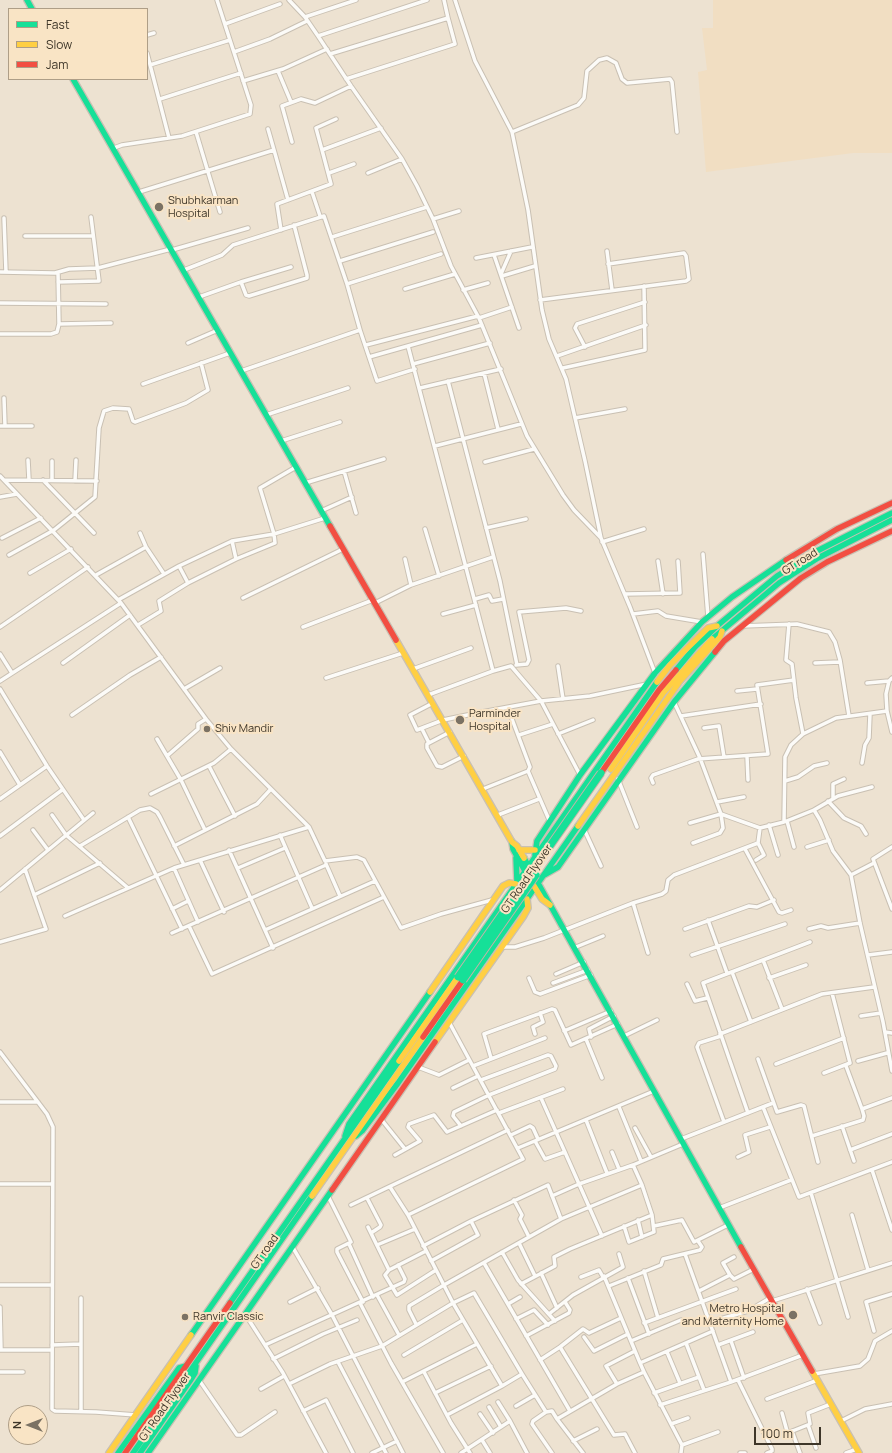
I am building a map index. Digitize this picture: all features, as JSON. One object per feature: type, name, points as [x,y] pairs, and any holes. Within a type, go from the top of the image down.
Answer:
[{"type":"main road","points":[[75,80],[325,518],[498,815],[537,886],[542,899],[550,905],[576,947],[728,1225],[858,1451]]},
{"type":"main road","points":[[535,853],[537,841],[580,775],[655,673],[702,622],[757,579],[799,551],[837,529],[892,503]]},
{"type":"main road","name":"GT road","points":[[720,628],[777,576],[817,551],[892,513]]},
{"type":"main road","name":"GT road","points":[[720,628],[779,583],[818,558],[892,520]]},
{"type":"main road","points":[[544,875],[558,867],[618,779],[674,702],[724,641],[777,596],[826,562],[892,531]]},
{"type":"main road","points":[[708,628],[720,628],[720,638],[680,681],[537,886],[362,1131],[347,1139],[349,1124],[516,883],[535,853],[641,703],[670,665],[708,628]]},
{"type":"main road","name":"GT Road Flyover","points":[[347,1139],[603,775],[659,690],[695,648],[720,628]]},
{"type":"main road","points":[[517,852],[535,853]]},
{"type":"main road","points":[[516,883],[517,852]]},
{"type":"main road","points":[[109,1453],[364,1089],[493,900],[506,884],[516,883]]},
{"type":"main road","points":[[148,1453],[526,912],[527,899]]},
{"type":"main road","name":"GT road","points":[[197,1362],[347,1139]]},
{"type":"main road","name":"GT road","points":[[186,1366],[347,1139]]},
{"type":"main road","points":[[140,1453],[190,1381],[195,1373],[197,1362]]},
{"type":"main road","name":"GT Road Flyover","points":[[133,1453],[197,1362]]},
{"type":"main road","points":[[118,1453],[179,1368],[186,1366]]},
{"type":"main road","name":"GT Road Flyover","points":[[125,1453],[186,1366]]},
{"type":"street","points":[[114,148],[122,145],[169,138],[196,132],[250,114],[251,105],[217,0]]},
{"type":"street","points":[[289,0],[308,20],[346,79],[402,159],[433,219],[455,274],[482,325],[501,369],[521,424],[534,449],[570,505],[602,540]]},
{"type":"street","points":[[305,17],[356,0]]},
{"type":"street","points":[[318,36],[427,0]]},
{"type":"street","points":[[346,79],[455,44],[444,0]]},
{"type":"street","points":[[455,0],[475,61],[512,132],[528,210],[534,266],[540,300],[546,327],[562,368],[602,540],[633,614],[655,673]]},
{"type":"street","points":[[225,24],[280,4]]},
{"type":"street","points":[[330,54],[448,18]]},
{"type":"street","points":[[234,52],[270,39],[308,20]]},
{"type":"street","points":[[148,35],[154,33]]},
{"type":"street","points":[[150,65],[230,40]]},
{"type":"street","points":[[243,81],[278,71],[327,49]]},
{"type":"street","points":[[148,57],[169,138]]},
{"type":"street","points":[[512,132],[581,102],[584,98],[587,71],[598,60],[607,58],[616,63],[622,79],[627,83],[670,78],[672,82],[677,132]]},
{"type":"street","points":[[278,71],[291,102]]},
{"type":"street","points":[[160,99],[241,73]]},
{"type":"street","points":[[292,142],[281,107],[302,99],[311,104],[315,103],[351,86]]},
{"type":"street","points":[[281,230],[276,206],[331,184],[316,128],[336,119]]},
{"type":"street","points":[[322,150],[381,128]]},
{"type":"street","points":[[268,129],[288,200]]},
{"type":"street","points":[[196,132],[220,212]]},
{"type":"street","points":[[139,192],[274,150]]},
{"type":"street","points":[[368,173],[402,159]]},
{"type":"street","points":[[329,173],[354,164]]},
{"type":"street","points":[[312,192],[320,216]]},
{"type":"street","points":[[332,237],[427,207]]},
{"type":"street","points":[[433,219],[459,211]]},
{"type":"street","points":[[184,270],[222,255],[233,245],[320,216],[325,217],[340,261],[375,379],[378,381],[415,369]]},
{"type":"street","points":[[58,282],[98,282],[98,268],[91,217]]},
{"type":"street","points":[[4,218],[6,272]]},
{"type":"street","points":[[241,282],[246,295],[249,296],[307,278],[294,225]]},
{"type":"street","points":[[0,272],[58,272],[70,269],[98,268],[248,228]]},
{"type":"street","points":[[340,261],[433,232]]},
{"type":"street","points":[[25,236],[93,236]]},
{"type":"street","points":[[0,245],[5,245]]},
{"type":"street","points":[[476,258],[532,247]]},
{"type":"street","points":[[607,251],[612,290]]},
{"type":"street","points":[[501,275],[512,252]]},
{"type":"street","points":[[347,284],[441,254]]},
{"type":"street","points":[[540,300],[688,280],[685,254],[608,264]]},
{"type":"street","points":[[494,255],[519,328]]},
{"type":"street","points":[[501,275],[534,266]]},
{"type":"street","points":[[199,298],[241,282],[291,267]]},
{"type":"street","points":[[0,334],[54,334],[58,331],[58,272]]},
{"type":"street","points":[[405,289],[455,274]]},
{"type":"street","points":[[463,290],[488,283]]},
{"type":"street","points":[[562,368],[645,350],[646,326],[644,286]]},
{"type":"street","points":[[585,347],[575,325],[645,302]]},
{"type":"street","points":[[0,303],[106,304]]},
{"type":"street","points":[[366,346],[478,317],[512,306]]},
{"type":"street","points":[[59,324],[111,323]]},
{"type":"street","points":[[368,357],[482,325]]},
{"type":"street","points":[[557,356],[646,326]]},
{"type":"street","points":[[188,343],[218,330]]},
{"type":"street","points":[[241,371],[360,330]]},
{"type":"street","points":[[413,364],[490,343]]},
{"type":"street","points":[[408,346],[493,671]]},
{"type":"street","points":[[143,384],[230,352]]},
{"type":"street","points":[[9,556],[54,530],[76,514],[95,497],[100,428],[104,411],[113,408],[129,409],[133,421],[135,422],[186,403],[208,390],[201,363]]},
{"type":"street","points":[[420,388],[501,369]]},
{"type":"street","points":[[484,373],[498,429]]},
{"type":"street","points":[[448,381],[504,599],[517,665]]},
{"type":"street","points":[[266,415],[348,388]]},
{"type":"street","points":[[4,398],[6,426]]},
{"type":"street","points":[[574,418],[626,409]]},
{"type":"street","points":[[281,441],[340,422]]},
{"type":"street","points":[[435,446],[521,424]]},
{"type":"street","points":[[0,426],[32,426]]},
{"type":"street","points":[[485,462],[534,449]]},
{"type":"street","points":[[305,483],[384,459]]},
{"type":"street","points":[[28,460],[29,480]]},
{"type":"street","points":[[75,481],[76,460]]},
{"type":"street","points":[[52,461],[52,480]]},
{"type":"street","points":[[138,626],[161,611],[159,601],[188,583],[236,559],[275,543],[274,534],[260,488],[296,467]]},
{"type":"street","points":[[344,471],[356,513]]},
{"type":"street","points":[[1,478],[97,481]]},
{"type":"street","points":[[1,478],[54,530],[120,601],[184,689],[231,749],[270,790],[309,827],[340,896]]},
{"type":"street","points":[[43,480],[94,533]]},
{"type":"street","points":[[0,497],[17,494]]},
{"type":"street","points":[[321,511],[352,498]]},
{"type":"street","points":[[2,538],[41,518]]},
{"type":"street","points":[[0,681],[120,601],[179,566],[232,541],[274,534],[325,518]]},
{"type":"street","points":[[486,528],[526,519]]},
{"type":"street","points":[[425,529],[439,576]]},
{"type":"street","points":[[602,540],[644,529]]},
{"type":"street","points":[[140,533],[146,547],[164,574]]},
{"type":"street","points":[[232,541],[236,559]]},
{"type":"street","points":[[96,575],[146,547]]},
{"type":"street","points":[[30,573],[71,549]]},
{"type":"street","points":[[243,598],[343,549]]},
{"type":"street","points":[[703,554],[708,617]]},
{"type":"street","points":[[303,627],[374,602],[411,585],[493,557]]},
{"type":"street","points":[[405,559],[411,585]]},
{"type":"street","points":[[658,561],[664,594]]},
{"type":"street","points":[[625,594],[680,593],[678,561]]},
{"type":"street","points":[[179,566],[188,583]]},
{"type":"street","points":[[0,627],[88,567]]},
{"type":"street","points":[[475,599],[489,596],[492,602],[504,599]]},
{"type":"street","points":[[443,614],[476,605]]},
{"type":"street","points":[[428,695],[493,671],[511,666],[527,664],[529,660],[519,612],[566,608],[582,611]]},
{"type":"street","points":[[633,614],[658,611],[666,616],[702,622]]},
{"type":"street","points":[[63,664],[130,615]]},
{"type":"street","points":[[742,626],[789,624],[805,625],[829,632],[835,642],[840,662],[849,716]]},
{"type":"street","points":[[789,624],[786,659],[792,664],[803,734]]},
{"type":"street","points":[[413,669],[471,648]]},
{"type":"street","points":[[326,678],[403,653]]},
{"type":"street","points":[[0,654],[12,673]]},
{"type":"street","points":[[72,715],[161,657]]},
{"type":"street","points":[[815,663],[840,662]]},
{"type":"street","points":[[511,666],[541,701],[580,775]]},
{"type":"street","points":[[558,666],[563,699]]},
{"type":"street","points":[[184,689],[220,668]]},
{"type":"street","points":[[653,783],[651,778],[653,774],[700,758],[724,758],[767,754],[769,752],[757,685],[794,680]]},
{"type":"street","points":[[867,683],[890,680],[886,694],[887,711],[892,732]]},
{"type":"street","points":[[433,703],[410,715],[416,729],[422,729],[443,720],[541,701],[590,696],[647,684]]},
{"type":"street","points":[[0,689],[62,790],[84,820]]},
{"type":"street","points":[[737,691],[757,689]]},
{"type":"street","points":[[886,694],[892,693]]},
{"type":"street","points":[[674,702],[700,758],[721,814],[722,831],[693,843]]},
{"type":"street","points":[[681,716],[761,704]]},
{"type":"street","points":[[794,847],[785,821],[786,753],[791,744],[803,734],[826,722],[849,716],[887,711]]},
{"type":"street","points":[[862,763],[865,745],[869,738],[870,714]]},
{"type":"street","points":[[166,756],[198,729],[198,724],[206,718]]},
{"type":"street","points":[[512,719],[530,768],[528,771],[550,822]]},
{"type":"street","points":[[558,734],[593,720]]},
{"type":"street","points":[[518,735],[553,724]]},
{"type":"street","points":[[704,728],[719,726],[724,758]]},
{"type":"street","points":[[422,729],[429,742]]},
{"type":"street","points":[[450,732],[429,742],[427,748],[438,767],[464,756]]},
{"type":"street","points":[[157,739],[181,780],[205,830]]},
{"type":"street","points":[[151,794],[209,766],[219,760],[231,749]]},
{"type":"street","points":[[0,752],[20,785]]},
{"type":"street","points":[[747,756],[748,780]]},
{"type":"street","points":[[785,781],[798,778],[814,766],[827,763]]},
{"type":"street","points":[[0,799],[47,766]]},
{"type":"street","points":[[209,766],[235,816]]},
{"type":"street","points":[[483,789],[528,771]]},
{"type":"street","points":[[833,799],[833,784],[844,778]]},
{"type":"street","points":[[618,779],[637,827]]},
{"type":"street","points":[[690,823],[721,814],[760,828],[785,821],[814,810],[833,799],[872,787]]},
{"type":"street","points":[[0,836],[62,790]]},
{"type":"street","points":[[174,846],[235,816],[261,801],[270,790]]},
{"type":"street","points":[[717,802],[744,797]]},
{"type":"street","points":[[498,815],[539,799]]},
{"type":"street","points":[[828,801],[844,818],[861,826],[866,834]]},
{"type":"street","points":[[80,846],[143,808],[153,810],[160,817],[184,865]]},
{"type":"street","points":[[814,810],[835,855],[851,875],[874,988],[885,1032],[887,1053],[892,1071]]},
{"type":"street","points":[[0,890],[93,813]]},
{"type":"street","points":[[52,816],[66,835],[127,887]]},
{"type":"street","points":[[128,817],[182,929]]},
{"type":"street","points":[[769,825],[778,855]]},
{"type":"street","points":[[65,916],[127,887],[174,868],[229,850],[309,827]]},
{"type":"street","points":[[756,860],[764,855],[758,843],[760,828]]},
{"type":"street","points":[[584,829],[600,866]]},
{"type":"street","points":[[33,830],[48,850]]},
{"type":"street","points":[[280,836],[312,908]]},
{"type":"street","points":[[808,847],[829,840]]},
{"type":"street","points":[[502,947],[515,947],[565,930],[665,892],[668,880],[674,875],[746,849],[758,843]]},
{"type":"street","points":[[892,847],[874,858],[874,863],[892,909]]},
{"type":"street","points":[[238,868],[285,848]]},
{"type":"street","points":[[746,849],[780,912],[791,910]]},
{"type":"street","points":[[229,850],[273,948]]},
{"type":"street","points":[[172,933],[224,912],[326,863],[360,857],[364,860],[400,928],[493,900]]},
{"type":"street","points":[[200,860],[224,912]]},
{"type":"street","points":[[34,895],[100,863]]},
{"type":"street","points":[[851,875],[874,863]]},
{"type":"street","points":[[174,868],[198,922]]},
{"type":"street","points":[[0,942],[46,928],[25,869]]},
{"type":"street","points":[[265,930],[375,881]]},
{"type":"street","points":[[189,926],[211,974],[273,948],[384,897]]},
{"type":"street","points":[[685,929],[749,906],[757,907],[774,900]]},
{"type":"street","points":[[172,909],[188,902]]},
{"type":"street","points":[[633,903],[648,953]]},
{"type":"street","points":[[708,920],[727,973]]},
{"type":"street","points":[[808,930],[822,926],[828,928],[860,923]]},
{"type":"street","points":[[692,955],[785,924]]},
{"type":"street","points":[[576,947],[603,936]]},
{"type":"street","points":[[748,1113],[707,998],[704,983],[810,942]]},
{"type":"street","points":[[868,955],[892,952]]},
{"type":"street","points":[[763,960],[782,1009]]},
{"type":"street","points":[[556,974],[584,962]]},
{"type":"street","points":[[770,978],[806,965]]},
{"type":"street","points":[[529,978],[535,992],[540,994],[590,972]]},
{"type":"street","points":[[553,983],[590,972]]},
{"type":"street","points":[[732,972],[751,1022]]},
{"type":"street","points":[[687,984],[695,1002],[707,998]]},
{"type":"street","points":[[724,1122],[696,1047],[699,1043],[813,997],[874,988]]},
{"type":"street","points":[[824,1073],[846,1066],[850,1061],[832,993]]},
{"type":"street","points":[[491,1058],[484,1034],[554,1008],[571,1045],[618,1024]]},
{"type":"street","points":[[535,1034],[533,1027],[543,1022],[540,1013]]},
{"type":"street","points":[[861,1016],[880,1013]]},
{"type":"street","points":[[564,1031],[612,1014]]},
{"type":"street","points":[[591,1037],[589,1029],[612,1014]]},
{"type":"street","points":[[624,1036],[657,1020]]},
{"type":"street","points":[[408,1215],[522,1160],[523,1158],[449,1022]]},
{"type":"street","points":[[885,1032],[892,1034]]},
{"type":"street","points":[[473,1066],[545,1038]]},
{"type":"street","points":[[776,1064],[844,1038]]},
{"type":"street","points":[[586,1039],[602,1078]]},
{"type":"street","points":[[0,1052],[47,1114],[52,1127],[52,1409],[55,1411],[82,1411],[136,1415]]},
{"type":"street","points":[[858,1061],[887,1053]]},
{"type":"street","points":[[461,1126],[453,1113],[489,1095],[554,1069],[556,1066],[552,1057],[548,1055],[481,1080]]},
{"type":"street","points":[[758,1059],[773,1103],[778,1113],[804,1104],[818,1162]]},
{"type":"street","points":[[418,1067],[439,1075],[469,1060]]},
{"type":"street","points":[[812,1136],[864,1119],[862,1109],[846,1066]]},
{"type":"street","points":[[453,1088],[478,1076]]},
{"type":"street","points":[[395,1155],[420,1141],[408,1125],[432,1114],[435,1115],[446,1132],[563,1089]]},
{"type":"street","points":[[518,1148],[619,1107],[654,1091]]},
{"type":"street","points":[[541,1098],[602,1236]]},
{"type":"street","points":[[862,1109],[892,1098]]},
{"type":"street","points":[[0,1102],[38,1102]]},
{"type":"street","points":[[552,1196],[607,1173],[633,1165],[724,1122],[773,1103]]},
{"type":"street","points":[[619,1107],[641,1161]]},
{"type":"street","points":[[763,1107],[799,1197],[811,1194],[892,1162]]},
{"type":"street","points":[[381,1119],[405,1149]]},
{"type":"street","points":[[586,1120],[607,1173]]},
{"type":"street","points":[[511,1135],[530,1126],[547,1160],[565,1152]]},
{"type":"street","points":[[842,1126],[854,1161]]},
{"type":"street","points":[[738,1157],[749,1152],[745,1135],[770,1127]]},
{"type":"street","points":[[635,1128],[651,1157]]},
{"type":"street","points":[[351,1205],[508,1130]]},
{"type":"street","points":[[850,1150],[892,1134]]},
{"type":"street","points":[[612,1152],[619,1169]]},
{"type":"street","points":[[624,1226],[629,1241],[654,1232],[652,1215],[633,1165]]},
{"type":"street","points":[[872,1170],[892,1230]]},
{"type":"street","points":[[719,1208],[791,1180]]},
{"type":"street","points":[[0,1184],[52,1184]]},
{"type":"street","points":[[423,1246],[514,1200],[548,1185],[561,1219]]},
{"type":"street","points":[[416,1324],[408,1307],[444,1285],[561,1219],[642,1186]]},
{"type":"street","points":[[390,1187],[408,1215],[453,1303],[502,1386]]},
{"type":"street","points":[[811,1194],[848,1317]]},
{"type":"street","points":[[327,1195],[351,1241],[349,1244],[375,1296],[399,1335]]},
{"type":"street","points":[[367,1198],[381,1225],[371,1232]]},
{"type":"street","points":[[514,1200],[522,1215],[520,1219],[529,1237]]},
{"type":"street","points":[[521,1284],[556,1265],[555,1257],[652,1215]]},
{"type":"street","points":[[852,1215],[868,1270]]},
{"type":"street","points":[[638,1220],[642,1237]]},
{"type":"street","points":[[654,1226],[682,1220],[693,1242],[698,1241],[728,1225]]},
{"type":"street","points":[[431,1261],[478,1235],[471,1221]]},
{"type":"street","points":[[368,1227],[389,1270]]},
{"type":"street","points":[[377,1245],[415,1228]]},
{"type":"street","points":[[608,1286],[662,1265],[663,1259],[701,1249],[698,1241]]},
{"type":"street","points":[[519,1243],[535,1276]]},
{"type":"street","points":[[349,1244],[337,1249],[337,1252],[382,1346],[443,1453]]},
{"type":"street","points":[[292,1245],[318,1288],[352,1357],[403,1453]]},
{"type":"street","points":[[426,1251],[389,1270],[385,1274],[396,1295],[399,1295],[436,1270]]},
{"type":"street","points":[[502,1252],[521,1284],[555,1321]]},
{"type":"street","points":[[549,1314],[604,1276],[623,1267],[619,1254]]},
{"type":"street","points":[[685,1254],[731,1382]]},
{"type":"street","points":[[734,1257],[723,1264],[734,1279],[754,1269]]},
{"type":"street","points":[[484,1263],[570,1411]]},
{"type":"street","points":[[710,1322],[748,1311],[771,1299],[892,1263]]},
{"type":"street","points":[[265,1345],[393,1288],[405,1281],[398,1265]]},
{"type":"street","points":[[582,1277],[599,1270],[604,1276],[644,1372],[682,1446],[681,1453]]},
{"type":"street","points":[[644,1271],[658,1318]]},
{"type":"street","points":[[541,1273],[557,1308]]},
{"type":"street","points":[[699,1291],[730,1275]]},
{"type":"street","points":[[628,1278],[649,1334]]},
{"type":"street","points":[[0,1285],[52,1285]]},
{"type":"street","points":[[290,1302],[318,1288]]},
{"type":"street","points":[[644,1323],[702,1300],[736,1289]]},
{"type":"street","points":[[807,1289],[820,1323]]},
{"type":"street","points":[[289,1384],[338,1362],[382,1346],[416,1324],[472,1294],[477,1295],[522,1374],[546,1412]]},
{"type":"street","points":[[874,1331],[866,1302],[892,1294]]},
{"type":"street","points":[[508,1304],[520,1297]]},
{"type":"street","points":[[81,1298],[82,1411]]},
{"type":"street","points":[[526,1336],[571,1312],[565,1302]]},
{"type":"street","points":[[0,1307],[0,1350],[51,1350]]},
{"type":"street","points":[[516,1319],[534,1310],[548,1325]]},
{"type":"street","points":[[245,1313],[289,1384],[326,1453]]},
{"type":"street","points":[[540,1360],[584,1329],[589,1333],[621,1318]]},
{"type":"street","points":[[273,1358],[357,1320]]},
{"type":"street","points":[[404,1355],[463,1320]]},
{"type":"street","points":[[631,1341],[681,1320]]},
{"type":"street","points":[[640,1363],[713,1331]]},
{"type":"street","points":[[767,1399],[816,1377],[860,1366],[868,1359],[875,1342],[892,1331]]},
{"type":"street","points":[[718,1345],[753,1332]]},
{"type":"street","points":[[584,1337],[594,1351],[628,1334]]},
{"type":"street","points":[[731,1340],[744,1378]]},
{"type":"street","points":[[686,1343],[704,1390]]},
{"type":"street","points":[[52,1345],[81,1344]]},
{"type":"street","points":[[402,1382],[478,1344]]},
{"type":"street","points":[[560,1347],[614,1435],[625,1434],[634,1453]]},
{"type":"street","points":[[617,1384],[606,1366],[635,1351]]},
{"type":"street","points":[[667,1352],[680,1383]]},
{"type":"street","points":[[660,1405],[744,1378],[803,1355]]},
{"type":"street","points":[[338,1362],[386,1453]]},
{"type":"street","points":[[435,1393],[491,1366]]},
{"type":"street","points":[[0,1372],[23,1372]]},
{"type":"street","points":[[424,1372],[447,1415],[470,1453]]},
{"type":"street","points":[[557,1419],[617,1384],[644,1372]]},
{"type":"street","points":[[447,1415],[522,1374]]},
{"type":"street","points":[[261,1389],[284,1376]]},
{"type":"street","points":[[654,1392],[699,1377]]},
{"type":"street","points":[[199,1379],[237,1436],[275,1412]]},
{"type":"street","points":[[738,1380],[772,1449],[772,1451],[767,1453]]},
{"type":"street","points":[[516,1406],[535,1394]]},
{"type":"street","points":[[303,1411],[326,1400],[353,1453]]},
{"type":"street","points":[[498,1402],[527,1453]]},
{"type":"street","points":[[816,1448],[808,1426],[810,1424],[808,1413],[831,1404]]},
{"type":"street","points":[[841,1421],[865,1409],[892,1404]]},
{"type":"street","points":[[489,1407],[501,1428]]},
{"type":"street","points":[[552,1453],[532,1424],[533,1421],[546,1412],[552,1411],[583,1453]]},
{"type":"street","points":[[782,1413],[787,1431],[808,1426]]},
{"type":"street","points":[[480,1414],[493,1433]]},
{"type":"street","points":[[671,1424],[688,1418]]},
{"type":"street","points":[[461,1453],[510,1422]]},
{"type":"street","points":[[574,1441],[597,1429]]},
{"type":"street","points":[[792,1431],[800,1453]]},
{"type":"street","points":[[682,1446],[718,1432]]},
{"type":"street","points":[[482,1440],[490,1453]]},
{"type":"street","points":[[372,1453],[397,1441]]},
{"type":"street","points":[[846,1453],[858,1451]]},
{"type":"street","points":[[740,1453],[745,1453]]},
{"type":"shaded area","points":[[713,0],[892,0],[892,153],[853,153],[706,172],[698,72],[707,70],[702,28],[713,28]]},
{"type":"traffic: fast","points":[[27,0],[31,8]]},
{"type":"traffic: fast","points":[[74,80],[330,526]]},
{"type":"traffic: fast","points":[[676,670],[695,647],[717,626],[777,576],[817,551],[892,513]]},
{"type":"traffic: fast","points":[[712,639],[779,583],[818,558],[892,520]]},
{"type":"traffic: fast","points":[[535,855],[537,841],[580,775],[655,673],[702,622],[732,597],[786,560]]},
{"type":"traffic: fast","points":[[544,875],[558,867],[674,702],[715,652]]},
{"type":"traffic: fast","points":[[345,1136],[349,1124],[657,682]]},
{"type":"traffic: fast","points":[[458,977],[601,773]]},
{"type":"traffic: fast","points":[[356,1136],[362,1131],[398,1083],[578,826]]},
{"type":"traffic: fast","points":[[512,842],[513,849],[526,873]]},
{"type":"traffic: fast","points":[[516,858],[517,881]]},
{"type":"traffic: fast","points":[[524,858],[741,1247]]},
{"type":"traffic: fast","points":[[463,980],[536,875]]},
{"type":"traffic: fast","points":[[191,1335],[430,992]]},
{"type":"traffic: fast","points":[[230,1303],[399,1061]]},
{"type":"traffic: fast","points":[[148,1453],[332,1190]]},
{"type":"traffic: fast","points":[[133,1453],[312,1196]]},
{"type":"traffic: fast","points":[[118,1453],[179,1368],[186,1366]]},
{"type":"traffic: fast","points":[[140,1453],[190,1381],[195,1373],[196,1366]]},
{"type":"traffic: slow","points":[[657,682],[670,665],[708,628],[717,626]]},
{"type":"traffic: slow","points":[[578,826],[680,681],[720,637],[722,631]]},
{"type":"traffic: slow","points":[[611,769],[663,693],[712,639]]},
{"type":"traffic: slow","points":[[396,640],[512,842],[517,846],[524,858]]},
{"type":"traffic: slow","points":[[519,850],[535,850]]},
{"type":"traffic: slow","points":[[430,992],[503,886],[509,883],[516,884]]},
{"type":"traffic: slow","points":[[534,886],[542,899],[550,905]]},
{"type":"traffic: slow","points":[[435,1042],[523,917],[528,908],[527,899]]},
{"type":"traffic: slow","points":[[399,1061],[458,977]]},
{"type":"traffic: slow","points":[[312,1196],[423,1037]]},
{"type":"traffic: slow","points":[[109,1453],[191,1335]]},
{"type":"traffic: slow","points":[[812,1371],[859,1453]]},
{"type":"traffic: jam","points":[[786,560],[837,529],[892,503]]},
{"type":"traffic: jam","points":[[330,526],[396,640]]},
{"type":"traffic: jam","points":[[715,652],[724,641],[801,578],[827,562],[892,531]]},
{"type":"traffic: jam","points":[[601,773],[659,690],[676,670]]},
{"type":"traffic: jam","points":[[423,1037],[463,980]]},
{"type":"traffic: jam","points":[[332,1190],[435,1042]]},
{"type":"traffic: jam","points":[[741,1247],[812,1371]]},
{"type":"traffic: jam","points":[[125,1453],[230,1303]]},
{"type":"place","name":"Shubhkarman Hospital","points":[[159,207]]},
{"type":"place","name":"Parminder Hospital","points":[[460,720]]},
{"type":"place","name":"Shiv Mandir","points":[[207,729]]},
{"type":"place","name":"Metro Hospital and Maternity Home","points":[[793,1315]]},
{"type":"place","name":"Ranvir Classic","points":[[185,1317]]}]
